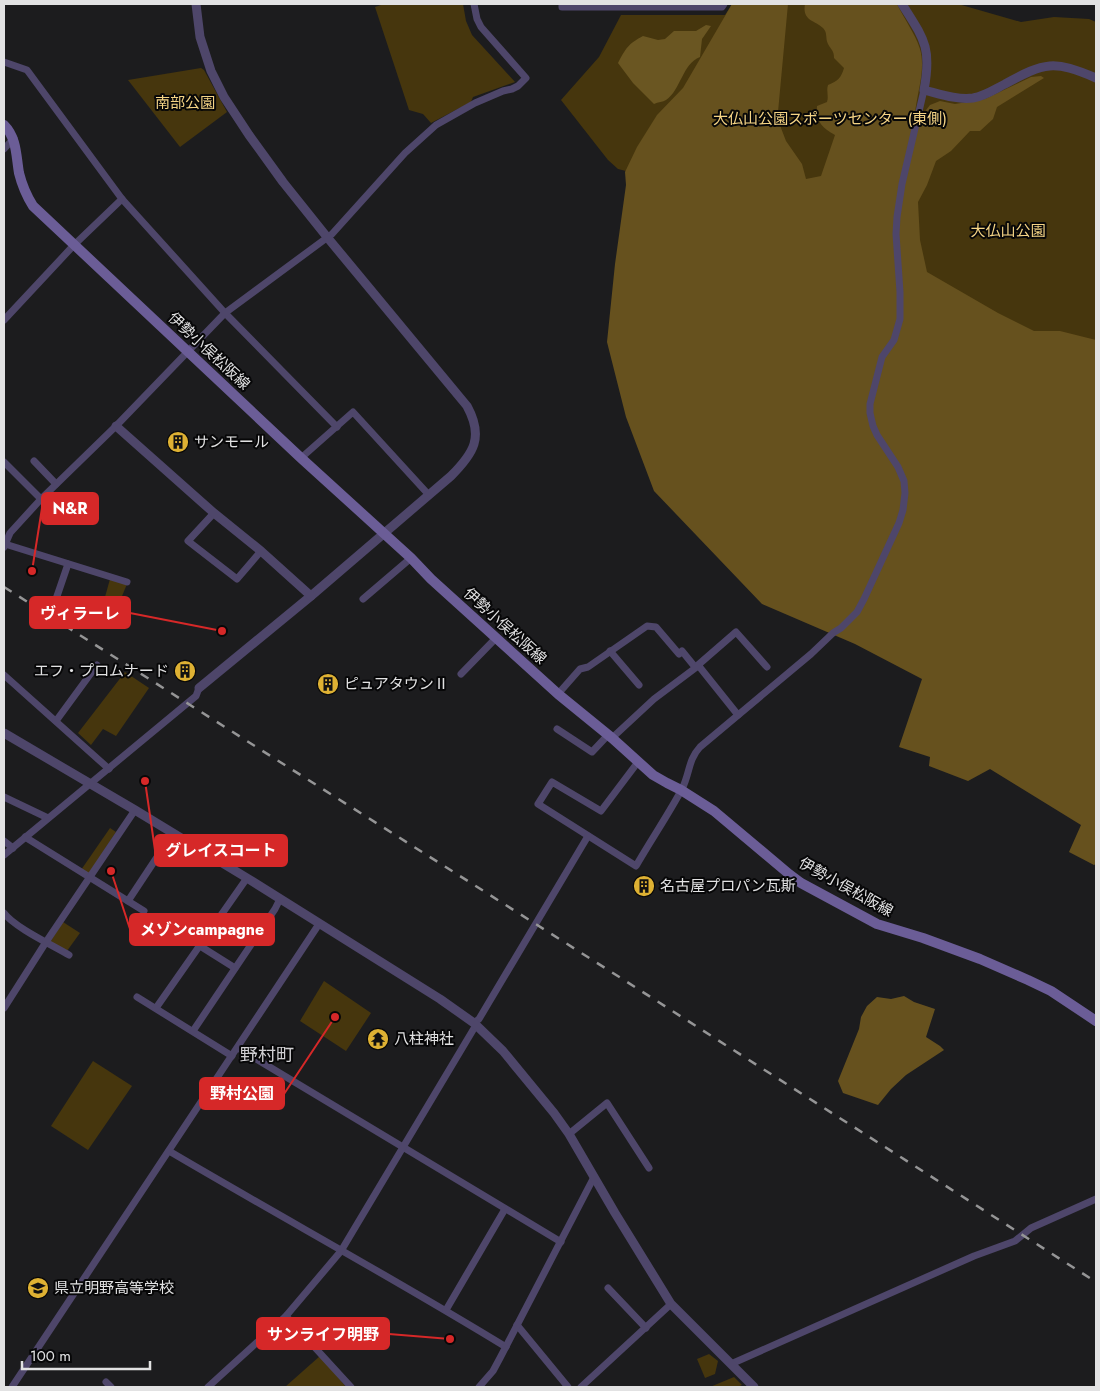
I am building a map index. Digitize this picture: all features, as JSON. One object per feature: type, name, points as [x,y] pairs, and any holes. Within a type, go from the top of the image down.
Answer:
[{"type":"main road","name":"伊勢小俣松阪線","points":[[4,125],[14,138],[19,174],[25,194],[33,206],[301,458],[411,558],[431,579],[558,694],[610,736],[653,775],[714,811],[801,883],[876,924],[923,938],[972,956],[1028,980],[1050,991],[1096,1020]]},
{"type":"street","points":[[4,855],[109,770],[196,696],[199,688],[311,596],[463,464],[472,450],[476,436],[476,428],[471,413],[460,396],[327,238],[266,159],[224,97],[211,71],[204,51],[198,27],[196,4]]},
{"type":"street","points":[[127,582],[4,545],[10,533],[41,499],[116,426],[225,313],[327,238],[405,153],[436,125],[475,102],[518,86],[526,78],[481,27],[476,19],[474,4]]},
{"type":"street","points":[[562,4],[562,7],[605,5],[722,7],[724,4]]},
{"type":"street","points":[[638,762],[601,811],[552,782],[538,804],[636,866],[681,790],[688,774],[693,754],[811,654],[857,612],[899,523],[905,493],[901,473],[877,435],[871,419],[870,404],[882,357],[894,340],[900,319],[897,217],[902,184],[927,73],[926,45],[921,33],[902,4]]},
{"type":"street","points":[[4,62],[27,70],[122,199],[225,313],[337,427]]},
{"type":"street","points":[[924,90],[954,97],[972,98],[993,91],[1028,71],[1054,65],[1067,67],[1096,78]]},
{"type":"street","points":[[4,149],[14,138]]},
{"type":"street","points":[[4,320],[74,245],[122,199]]},
{"type":"street","points":[[301,458],[354,412],[428,494]]},
{"type":"street","points":[[116,426],[311,596]]},
{"type":"street","points":[[34,461],[56,484]]},
{"type":"street","points":[[4,462],[41,499]]},
{"type":"street","points":[[214,513],[188,542],[237,579],[261,551]]},
{"type":"street","points":[[363,599],[411,558]]},
{"type":"street","points":[[68,564],[55,602],[111,622]]},
{"type":"street","points":[[558,694],[580,669],[588,667],[647,626],[656,627],[679,654],[682,652],[696,666],[738,715]]},
{"type":"street","points":[[557,729],[592,752],[736,632],[767,667]]},
{"type":"street","points":[[461,674],[496,638]]},
{"type":"street","points":[[610,651],[639,684]]},
{"type":"street","points":[[56,721],[98,665]]},
{"type":"street","points":[[4,675],[109,770]]},
{"type":"street","points":[[4,736],[135,810],[247,878],[433,995],[475,1024],[503,1051],[569,1134],[671,1304],[754,1387]]},
{"type":"street","points":[[4,797],[48,818]]},
{"type":"street","points":[[4,1008],[135,810]]},
{"type":"street","points":[[128,901],[173,833]]},
{"type":"street","points":[[208,1387],[286,1316],[340,1251],[588,836]]},
{"type":"street","points":[[25,838],[144,912]]},
{"type":"street","points":[[4,841],[12,848]]},
{"type":"street","points":[[156,1008],[247,878]]},
{"type":"street","points":[[193,1031],[280,899]]},
{"type":"street","points":[[4,913],[7,918],[18,926],[69,955]]},
{"type":"street","points":[[12,1387],[319,924]]},
{"type":"street","points":[[200,946],[235,968]]},
{"type":"street","points":[[137,997],[232,1056]]},
{"type":"street","points":[[238,1048],[561,1242]]},
{"type":"street","points":[[569,1134],[607,1103],[649,1168]]},
{"type":"street","points":[[169,1150],[340,1251],[446,1310],[506,1347]]},
{"type":"street","points":[[479,1387],[492,1371],[506,1347],[594,1178]]},
{"type":"street","points":[[732,1364],[965,1260],[1015,1241],[1031,1228],[1096,1199]]},
{"type":"street","points":[[446,1310],[505,1209]]},
{"type":"street","points":[[608,1288],[646,1328]]},
{"type":"street","points":[[581,1387],[671,1304]]},
{"type":"street","points":[[286,1316],[351,1387]]},
{"type":"street","points":[[517,1325],[568,1387]]},
{"type":"green space","points":[[384,4],[463,4],[466,21],[472,35],[515,82],[473,97],[471,102],[431,123],[423,114],[409,110],[375,7]]},
{"type":"green space","name":"大仏山公園スポーツセンター(東側)","points":[[732,4],[958,4],[1021,22],[1054,17],[1089,19],[1096,22],[1096,353],[1005,331],[630,172],[618,169],[608,160],[561,100],[599,57],[621,15],[725,15]]},
{"type":"green space","points":[[732,4],[788,4],[778,112],[786,141],[802,164],[806,179],[821,176],[835,135],[819,121],[817,106],[827,102],[828,85],[839,79],[844,68],[834,58],[827,42],[825,30],[805,14],[805,4],[897,4],[915,37],[922,57],[922,73],[915,114],[923,114],[930,105],[940,101],[955,104],[985,99],[1031,77],[1041,76],[1044,78],[997,107],[993,119],[980,131],[970,131],[951,151],[936,161],[918,202],[920,240],[927,272],[998,313],[1034,331],[1060,331],[1096,340],[1096,864],[1094,865],[1069,852],[1081,825],[990,769],[968,781],[929,766],[930,757],[899,747],[922,679],[855,644],[762,604],[654,491],[626,417],[607,342],[626,185],[625,172],[637,147],[657,115],[683,88]]},
{"type":"green space","name":"南部公園","points":[[201,68],[204,70],[227,112],[180,147],[128,80]]},
{"type":"green space","points":[[110,579],[127,584],[120,601],[105,597]]},
{"type":"green space","points":[[125,672],[149,688],[116,736],[103,729],[91,745],[78,733]]},
{"type":"green space","points":[[110,828],[116,832],[88,875],[81,870]]},
{"type":"green space","points":[[63,922],[80,933],[67,951],[50,942]]},
{"type":"green space","points":[[324,981],[371,1013],[346,1051],[300,1021]]},
{"type":"green space","points":[[904,996],[914,1002],[935,1009],[926,1037],[944,1050],[906,1075],[878,1105],[843,1093],[838,1081],[859,1029],[861,1017],[867,1006],[877,997],[891,999]]},
{"type":"green space","points":[[93,1061],[132,1086],[88,1150],[51,1126]]},
{"type":"green space","points":[[709,1354],[718,1361],[715,1374],[705,1378],[697,1359]]},
{"type":"green space","points":[[320,1356],[346,1387],[285,1387]]},
{"type":"green space","points":[[734,1377],[742,1385],[737,1387],[710,1387]]},
{"type":"shaded area","points":[[706,25],[711,26],[702,39],[700,57],[689,65],[671,96],[665,101],[654,104],[633,83],[618,63],[628,47],[643,36],[658,40],[665,39],[674,31],[696,31]]},
{"type":"railway","points":[[4,587],[1096,1282]]},
{"type":"place","name":"サンモール","points":[[178,442]]},
{"type":"place","name":"N&R","points":[[32,571]]},
{"type":"place","name":"ヴィラーレ","points":[[222,631]]},
{"type":"place","name":"エフ・プロムナード","points":[[185,671]]},
{"type":"place","name":"ピュアタウンⅡ","points":[[328,684]]},
{"type":"place","name":"グレイスコート","points":[[145,781]]},
{"type":"place","name":"メゾンcampagne","points":[[111,871]]},
{"type":"place","name":"名古屋プロパン瓦斯","points":[[644,886]]},
{"type":"place","name":"野村公園","points":[[335,1017]]},
{"type":"place","name":"八柱神社","points":[[378,1039]]},
{"type":"place","name":"県立明野高等学校","points":[[38,1288]]},
{"type":"place","name":"サンライフ明野","points":[[450,1339]]},
{"type":"district","name":"野村町","points":[[267,1055]]},
{"type":"park label","name":"大仏山公園","points":[[1008,231]]}]
